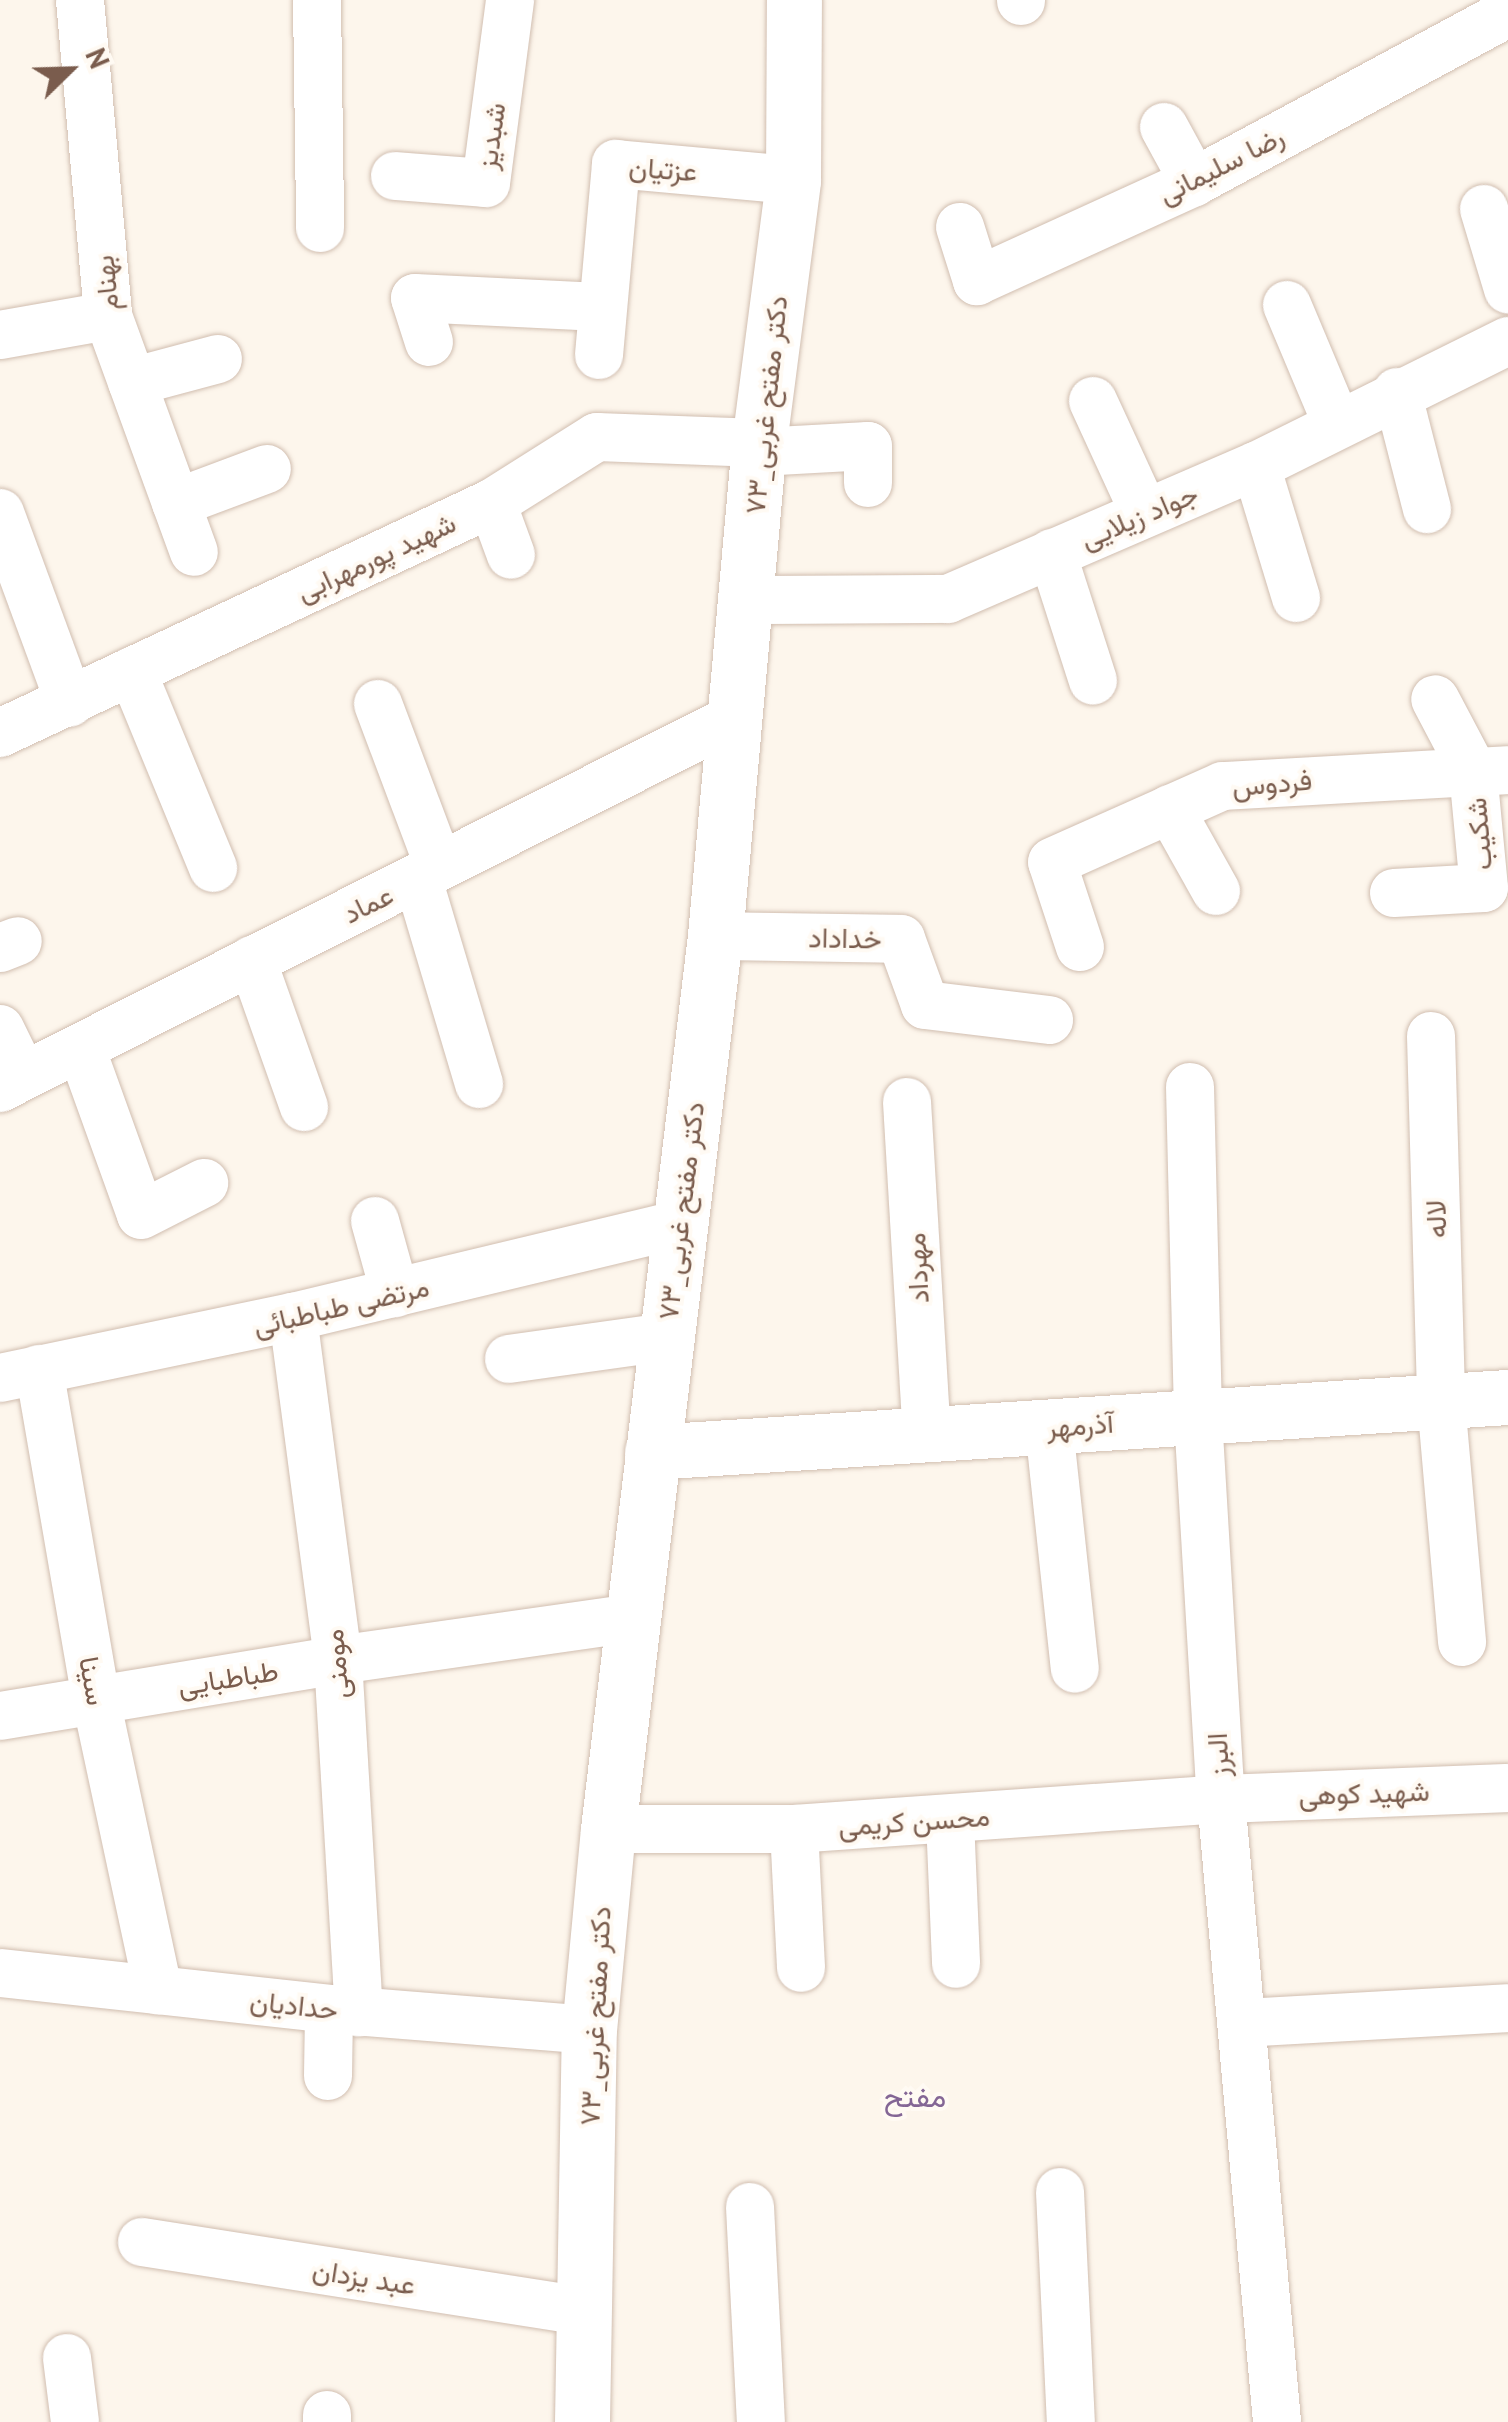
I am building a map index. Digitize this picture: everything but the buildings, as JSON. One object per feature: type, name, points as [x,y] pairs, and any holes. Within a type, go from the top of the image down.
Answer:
[{"type":"street","name":"بهنام","points":[[80,0],[108,316],[194,552]]},
{"type":"street","points":[[317,0],[320,228]]},
{"type":"street","name":"شبدیز","points":[[395,176],[486,183],[510,0]]},
{"type":"street","name":"۷۳_دکتر مفتح غربی","points":[[582,2422],[589,2030],[608,1829],[715,936],[759,448],[793,180],[790,2]]},
{"type":"street","name":"رضا سلیمانی","points":[[960,227],[977,281],[1194,182],[1486,12]]},
{"type":"street","points":[[1164,127],[1194,182]]},
{"type":"street","name":"عزتیان","points":[[599,355],[600,308],[616,164],[793,180]]},
{"type":"street","points":[[1484,209],[1508,289]]},
{"type":"street","points":[[429,342],[415,298],[600,308]]},
{"type":"street","points":[[1287,306],[1337,424]]},
{"type":"street","points":[[0,335],[108,316]]},
{"type":"street","name":"جواد زیلایی","points":[[747,600],[948,600],[1256,466],[1397,392],[1508,340]]},
{"type":"street","points":[[132,382],[218,359]]},
{"type":"street","points":[[1397,392],[1427,510]]},
{"type":"street","points":[[1092,401],[1144,512]]},
{"type":"street","name":"شهید پورمهرابی","points":[[0,733],[492,503],[596,436],[759,448],[868,446],[868,483]]},
{"type":"street","points":[[1256,466],[1296,598]]},
{"type":"street","points":[[176,502],[267,469]]},
{"type":"street","points":[[492,503],[511,556]]},
{"type":"street","points":[[0,514],[13,594],[70,703]]},
{"type":"street","points":[[1052,554],[1093,681]]},
{"type":"street","points":[[132,670],[213,868]]},
{"type":"street","name":"شکیب","points":[[1394,893],[1484,888],[1490,770],[1435,699]]},
{"type":"street","points":[[378,704],[428,873],[479,1084]]},
{"type":"street","name":"عماد","points":[[11,1082],[734,718]]},
{"type":"street","name":"فردوس","points":[[1080,947],[1052,862],[1223,786],[1490,770]]},
{"type":"street","points":[[1170,809],[1216,892]]},
{"type":"street","name":"خداداد","points":[[715,936],[901,939],[925,1005],[1049,1020]]},
{"type":"street","points":[[252,960],[304,1107]]},
{"type":"street","points":[[0,1029],[11,1082]]},
{"type":"street","name":"لاله","points":[[1431,1036],[1441,1401],[1462,1642]]},
{"type":"street","points":[[81,1048],[142,1215],[204,1183]]},
{"type":"street","name":"البرز","points":[[1190,1087],[1198,1417],[1221,1799],[1277,2422]]},
{"type":"street","name":"مهرداد","points":[[907,1102],[927,1434]]},
{"type":"street","points":[[375,1220],[395,1293]]},
{"type":"street","name":"مرتضی طباطبائی","points":[[20,1374],[293,1318],[680,1224]]},
{"type":"street","name":"مومنی","points":[[293,1318],[338,1660],[344,2010],[328,2076]]},
{"type":"street","points":[[509,1358],[665,1336]]},
{"type":"street","name":"سینا","points":[[20,1374],[158,1990]]},
{"type":"street","name":"آذرمهر","points":[[652,1452],[1508,1397]]},
{"type":"street","points":[[1048,1426],[1075,1668]]},
{"type":"street","name":"طباطبایی","points":[[0,1716],[338,1660],[634,1618]]},
{"type":"street","name":"شهید کوهی","points":[[1221,1799],[1508,1788]]},
{"type":"street","name":"محسن کریمی","points":[[608,1829],[794,1829],[1221,1799]]},
{"type":"street","points":[[950,1819],[956,1964]]},
{"type":"street","points":[[794,1829],[802,1968]]},
{"type":"street","name":"حدادیان","points":[[0,1972],[344,2010],[589,2030]]},
{"type":"street","points":[[1242,2023],[1508,2008]]},
{"type":"street","points":[[1060,2192],[1071,2422]]},
{"type":"street","points":[[750,2207],[762,2422]]},
{"type":"street","name":"عبد یزدان","points":[[142,2242],[586,2312]]},
{"type":"street","points":[[67,2358],[76,2422]]},
{"type":"district","name":"مفتح","points":[[915,2096]]}]
